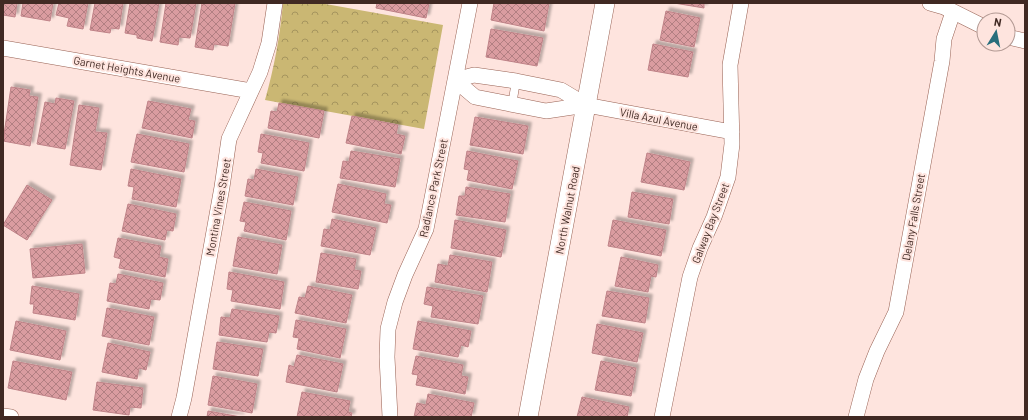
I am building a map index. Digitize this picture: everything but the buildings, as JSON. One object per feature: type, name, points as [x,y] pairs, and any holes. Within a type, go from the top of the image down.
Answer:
[{"type":"street","name":"Montina Vines Street","points":[[179,417],[230,139],[260,72],[269,43],[275,3]]},
{"type":"street","name":"Radiance Park Street","points":[[390,417],[387,357],[388,329],[395,302],[405,275],[426,229],[470,3]]},
{"type":"street","name":"North Walnut Road","points":[[528,417],[605,3]]},
{"type":"street","name":"Galway Bay Street","points":[[662,417],[690,276],[700,248],[714,217],[728,177],[732,144],[730,65],[741,3]]},
{"type":"street","points":[[930,3],[976,23]]},
{"type":"street","name":"Delany Falls Street","points":[[856,417],[866,379],[877,351],[896,312],[942,61],[944,39],[953,12]]},
{"type":"street","name":"Garnet Heights Avenue","points":[[3,48],[251,91]]},
{"type":"street","name":"Villa Azul Avenue","points":[[455,80],[474,76],[516,81],[561,90],[586,105]]},
{"type":"street","name":"Villa Azul Avenue","points":[[455,80],[475,97],[512,105],[546,111],[586,105],[732,132]]},
{"type":"street","points":[[3,416],[11,417]]},
{"type":"lane","points":[[512,105],[516,81]]},
{"type":"green space","points":[[283,3],[320,3],[443,25],[424,129],[265,100],[276,52]]}]
